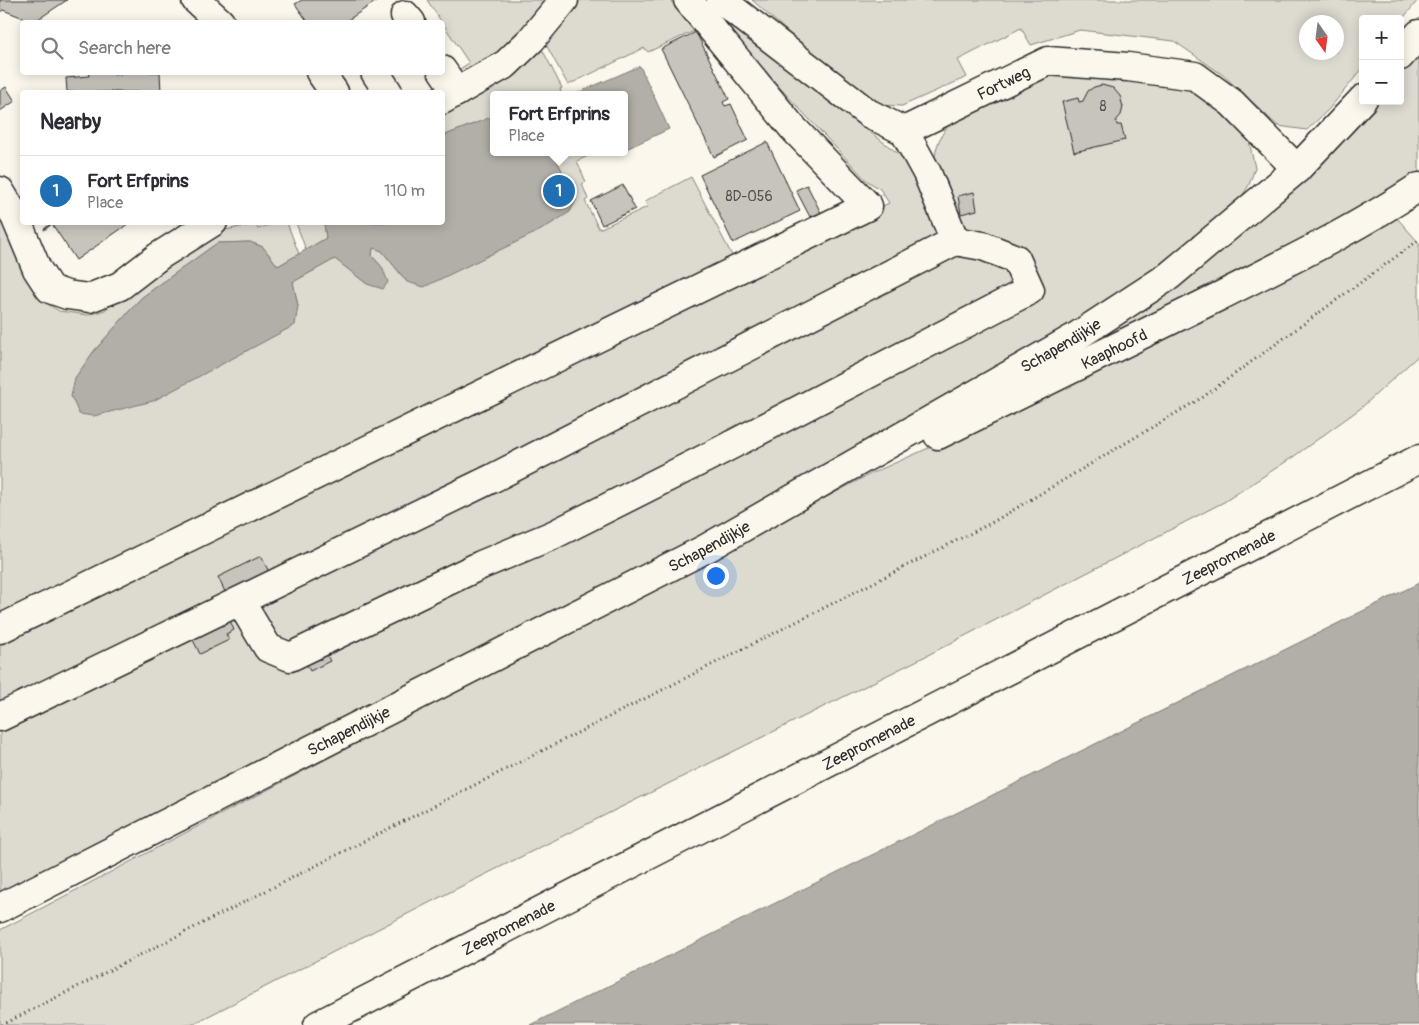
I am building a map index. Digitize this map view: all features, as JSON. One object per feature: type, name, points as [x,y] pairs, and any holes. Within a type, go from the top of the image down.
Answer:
[{"type":"street","points":[[196,0],[218,20]]},
{"type":"street","points":[[447,87],[506,64],[531,40],[564,0]]},
{"type":"street","points":[[0,629],[868,206],[792,127],[688,0]]},
{"type":"street","points":[[721,0],[868,113],[904,131],[927,173],[955,241]]},
{"type":"street","points":[[1404,51],[1419,34]]},
{"type":"street","name":"Fortweg","points":[[904,131],[1048,61],[1128,67],[1195,76],[1232,103],[1296,169]]},
{"type":"street","points":[[322,75],[333,90]]},
{"type":"street","points":[[377,75],[387,90]]},
{"type":"street","name":"Schapendijkje","points":[[0,908],[707,548],[1074,338],[1169,276],[1296,169],[1359,103]]},
{"type":"street","name":"Kaaphoofd","points":[[802,493],[823,490],[1128,343],[1294,259],[1395,203],[1419,187]]},
{"type":"street","points":[[0,191],[14,214],[37,269],[50,289],[74,296],[89,298],[120,286],[159,256],[207,225]]},
{"type":"street","points":[[0,717],[493,478],[955,241],[983,246],[1016,259],[1030,290],[562,531],[472,569],[290,657],[268,648],[240,601]]},
{"type":"street","name":"Zeepromenade","points":[[318,1025],[1419,459]]},
{"type":"path","points":[[2,1025],[993,522],[1203,397],[1419,240]]},
{"type":"shaded area","points":[[427,0],[557,0],[547,15],[471,75],[455,72],[469,63],[445,27],[445,20],[440,20]]},
{"type":"shaded area","points":[[575,0],[677,0],[703,27],[648,52],[644,48],[568,85],[544,41]]},
{"type":"shaded area","points":[[698,0],[718,0],[809,82],[861,125],[912,164],[935,171],[936,150],[943,133],[951,121],[1056,74],[1077,72],[1189,88],[1240,126],[1249,141],[1255,168],[1249,185],[1239,201],[1140,285],[661,560],[0,897],[0,638],[889,203],[880,189],[866,180]]},
{"type":"shaded area","points":[[752,0],[1418,0],[1404,17],[1404,15],[1359,15],[1359,73],[1329,109],[1307,130],[1278,126],[1223,75],[1174,41],[1080,30],[1031,45],[1021,28],[958,60],[967,77],[902,106],[876,105],[844,82]]},
{"type":"shaded area","points":[[540,45],[562,88],[561,91],[490,91],[490,118],[445,135],[445,110]]},
{"type":"shaded area","points":[[1419,52],[1419,177],[1390,197],[1014,389],[1085,344],[1148,308],[1188,279],[1307,177],[1360,124],[1375,105],[1404,105],[1404,70]]},
{"type":"shaded area","points":[[640,66],[669,129],[628,148],[628,91],[582,91]]},
{"type":"shaded area","points":[[490,118],[490,156],[555,156],[576,200],[570,212],[541,230],[424,287],[407,282],[382,251],[373,248],[372,256],[382,267],[388,282],[383,289],[367,284],[335,259],[293,282],[298,306],[295,325],[153,401],[94,416],[79,414],[71,396],[75,378],[94,351],[141,298],[217,243],[250,242],[263,247],[278,266],[326,238],[324,225],[445,225],[445,135]]},
{"type":"shaded area","points":[[555,156],[588,156],[577,161],[586,182],[582,184],[588,199],[585,201],[599,229],[647,207],[645,201],[691,177],[736,263],[0,623],[0,205],[35,291],[46,303],[59,311],[88,315],[105,310],[131,287],[220,231],[250,225],[256,225],[258,229],[269,225],[288,225],[299,254],[278,266],[263,247],[250,242],[217,243],[141,298],[94,351],[75,378],[298,306],[293,282],[335,259],[367,284],[382,267],[372,256],[373,247],[382,251],[407,282],[576,200]]},
{"type":"shaded area","points":[[1397,218],[1419,243],[1419,355],[1361,408],[1293,457],[1224,502],[924,657],[456,889],[191,1025],[0,1025],[0,930],[439,700],[556,641],[870,474],[1028,404],[1343,248]]},
{"type":"shaded area","points":[[297,225],[324,225],[326,238],[306,250]]},
{"type":"shaded area","points":[[1419,583],[1419,1025],[530,1025]]},
{"type":"building","points":[[0,0],[67,0],[37,20],[29,20],[3,10],[0,12]]},
{"type":"building","points":[[302,0],[378,0],[348,20],[307,20],[295,4]]},
{"type":"building","points":[[696,32],[729,99],[723,102],[725,106],[731,104],[748,140],[714,157],[661,49]]},
{"type":"building","points":[[160,75],[161,90],[67,90],[66,78]]},
{"type":"building","points":[[1102,85],[1113,88],[1120,96],[1123,107],[1121,115],[1116,121],[1117,125],[1121,125],[1125,140],[1074,152],[1062,102],[1078,98],[1079,102],[1083,101],[1088,91]]},
{"type":"building","points":[[6,87],[15,101],[0,111],[0,91]]},
{"type":"building","points":[[767,142],[800,211],[733,243],[700,175]]},
{"type":"building","points":[[623,185],[635,209],[602,225],[591,201]]},
{"type":"building","points":[[807,185],[821,213],[810,217],[796,190]]},
{"type":"building","points":[[974,192],[977,210],[961,214],[958,196]]},
{"type":"building","points":[[53,225],[127,225],[76,260]]},
{"type":"building","points":[[261,556],[270,574],[227,596],[218,577]]},
{"type":"building","points":[[229,618],[234,630],[226,634],[229,640],[200,654],[191,636]]},
{"type":"building","points":[[325,652],[330,661],[310,671],[305,661]]},
{"type":"place","name":"Fort Erfprins","points":[[559,191]]}]
